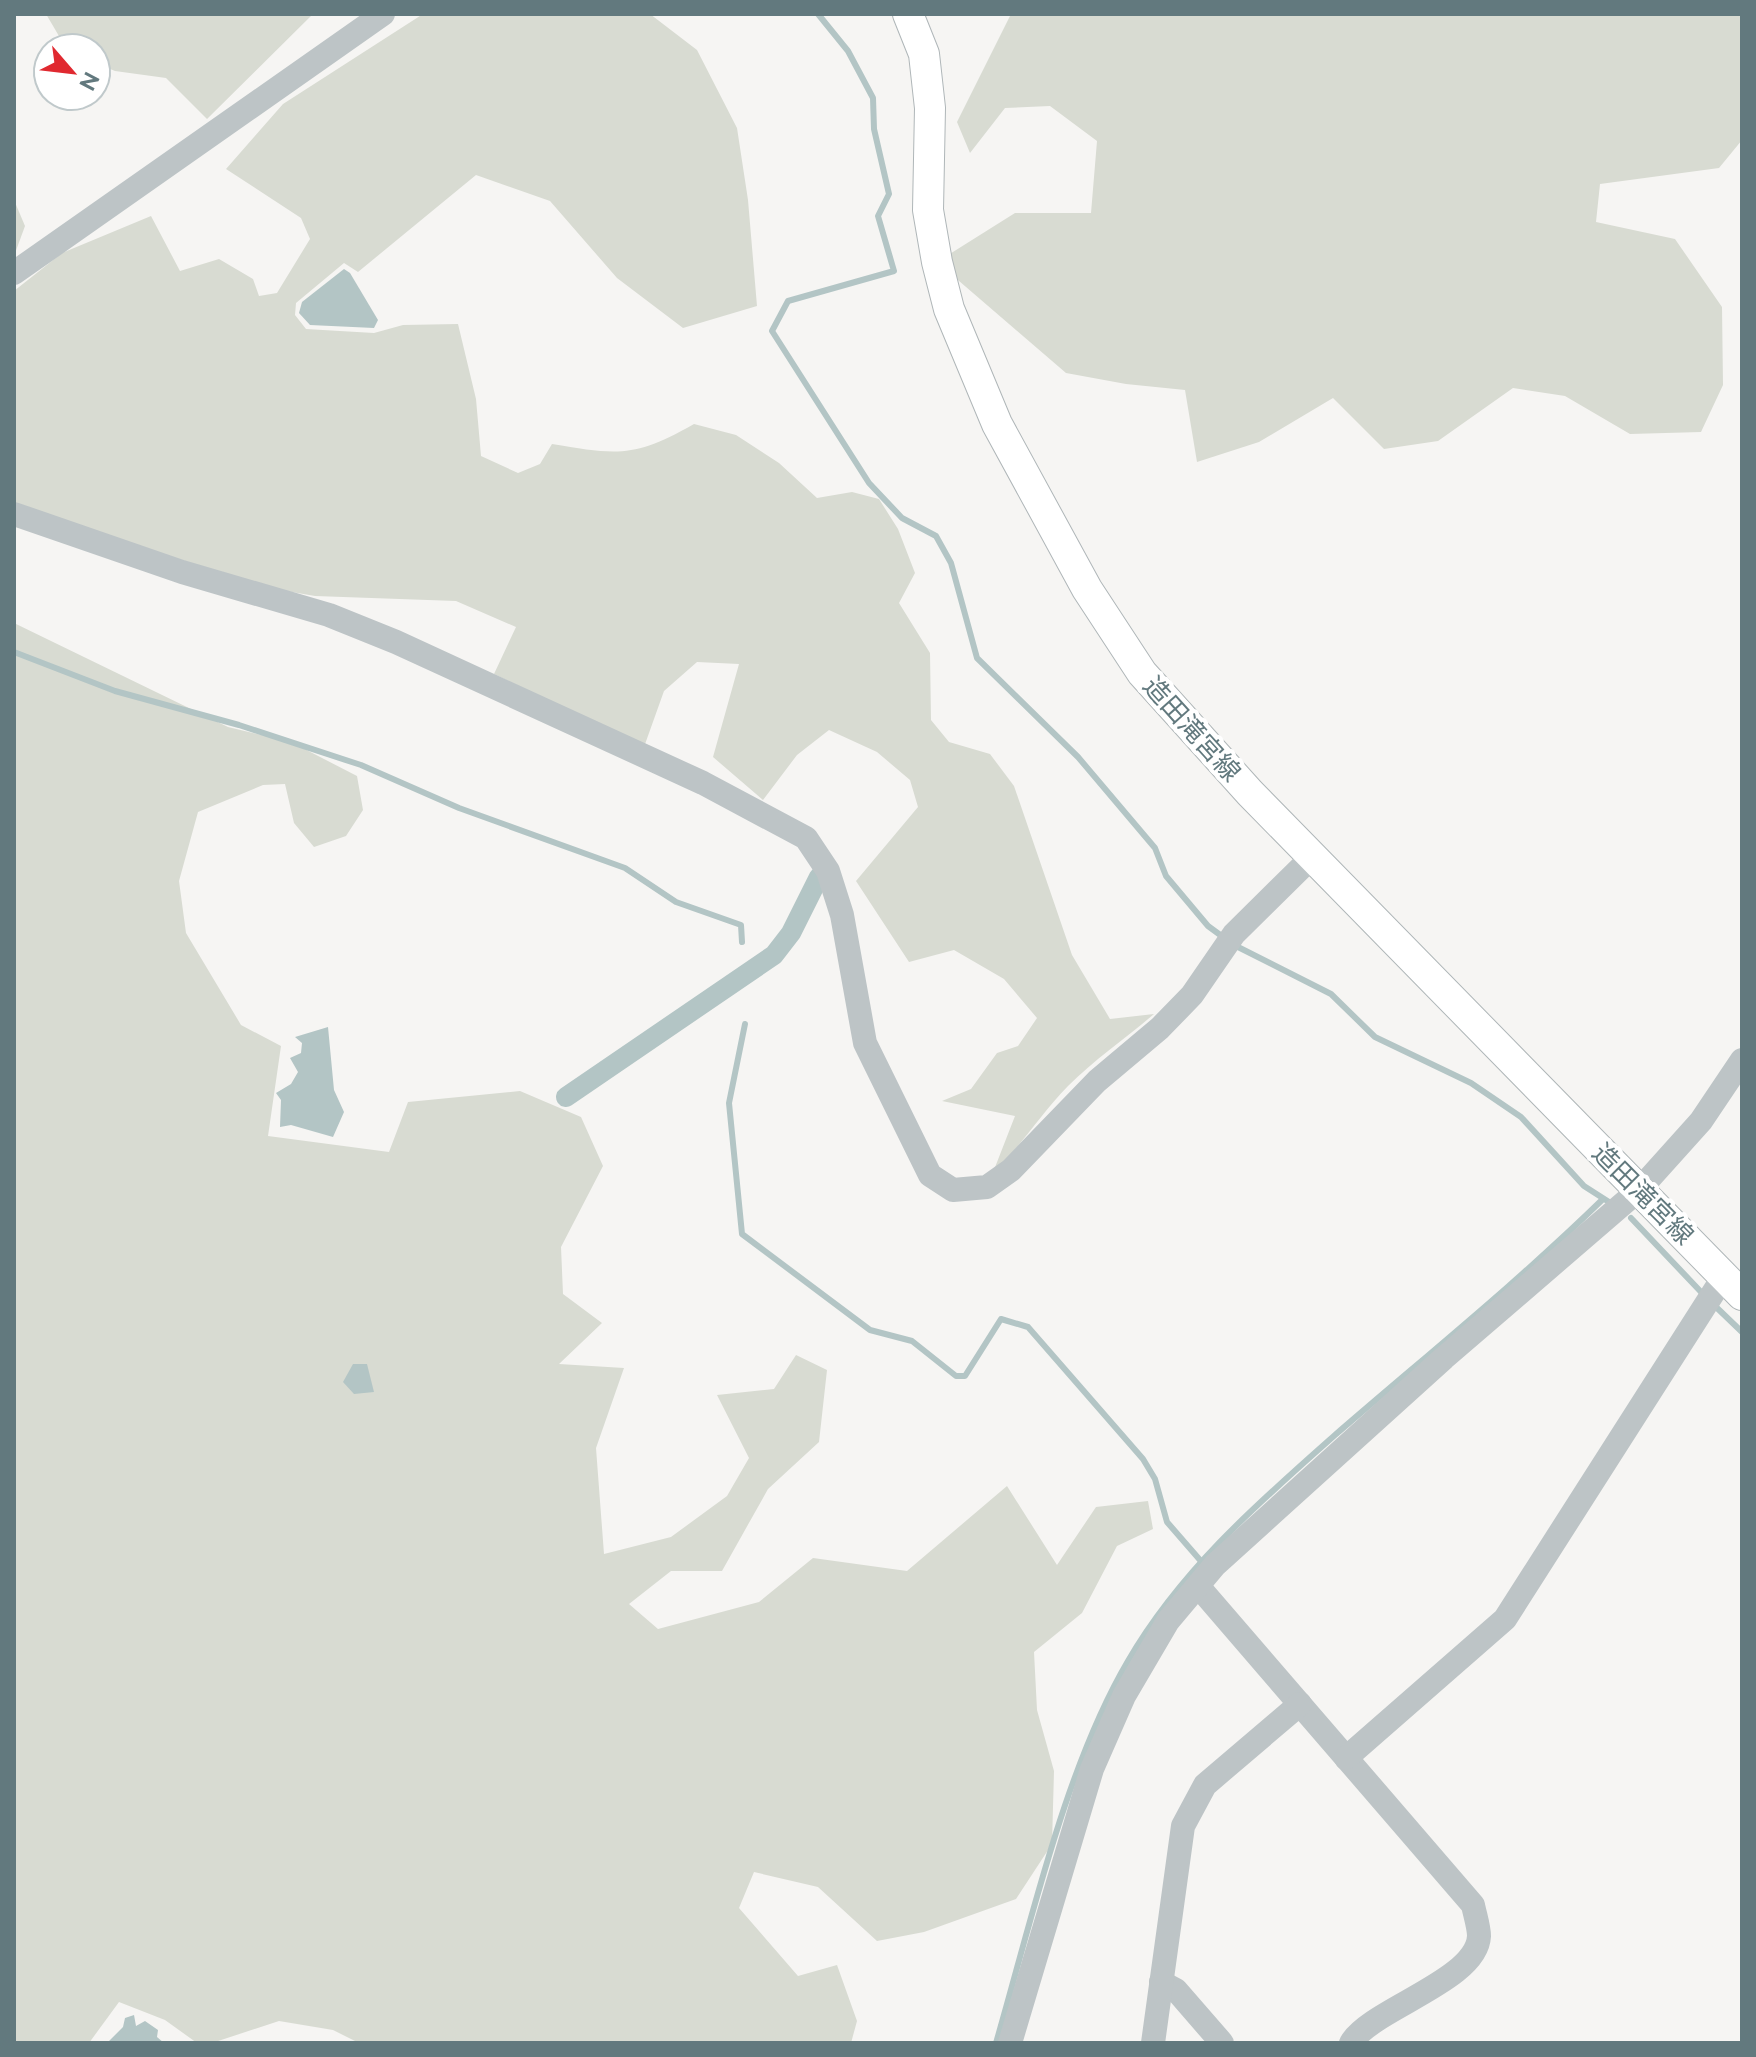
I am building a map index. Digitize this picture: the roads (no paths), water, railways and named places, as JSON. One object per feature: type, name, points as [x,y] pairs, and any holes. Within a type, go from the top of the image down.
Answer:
[{"type":"main road","name":"造田滝宮線","points":[[908,14],[924,54],[929,95],[928,210],[949,309],[997,424],[1087,589],[1142,673],[1178,716],[1312,857],[1733,1285]]},
{"type":"street","points":[[14,273],[383,14]]},
{"type":"street","points":[[14,514],[182,572],[329,615],[396,642],[703,783],[806,838],[828,871],[842,915],[865,1043],[930,1175],[953,1190],[987,1187],[1011,1170],[1097,1081],[1160,1028],[1192,995],[1228,941],[1312,857]]},
{"type":"street","points":[[1010,2043],[1092,1769],[1124,1696],[1168,1621],[1215,1565],[1444,1358],[1639,1190],[1701,1121],[1742,1060]]},
{"type":"street","points":[[1346,1758],[1505,1619],[1733,1285]]},
{"type":"street","points":[[1198,1586],[1473,1905],[1479,1935],[1476,1949],[1435,1988],[1374,2020],[1351,2043]]},
{"type":"street","points":[[1153,2043],[1183,1826],[1205,1785],[1300,1704]]},
{"type":"street","points":[[1161,1982],[1176,1990],[1222,2043]]},
{"type":"waterway","points":[[818,14],[848,51],[873,98],[874,129],[889,194],[878,216],[894,271],[788,301],[772,331],[869,483],[902,518],[936,536],[951,563],[977,658],[1078,757],[1155,848],[1166,876],[1208,926],[1223,937]]},
{"type":"waterway","points":[[14,652],[115,691],[239,725],[361,765],[459,808],[625,868],[676,902],[741,925],[742,942]]},
{"type":"waterway","points":[[566,1097],[774,955],[791,933],[819,877]]},
{"type":"waterway","points":[[1232,944],[1331,994],[1375,1037],[1471,1083],[1521,1117],[1584,1186],[1609,1202]]},
{"type":"waterway","points":[[745,1024],[729,1103],[742,1234],[870,1330],[912,1341],[956,1376],[965,1376],[1001,1319],[1028,1327],[1143,1459],[1155,1479],[1167,1522],[1200,1560]]},
{"type":"waterway","points":[[996,2043],[1068,1797],[1106,1703],[1149,1628],[1196,1568],[1249,1513],[1505,1290],[1603,1199]]},
{"type":"waterway","points":[[1631,1218],[1702,1293]]},
{"type":"waterway","points":[[1715,1306],[1742,1332]]}]
